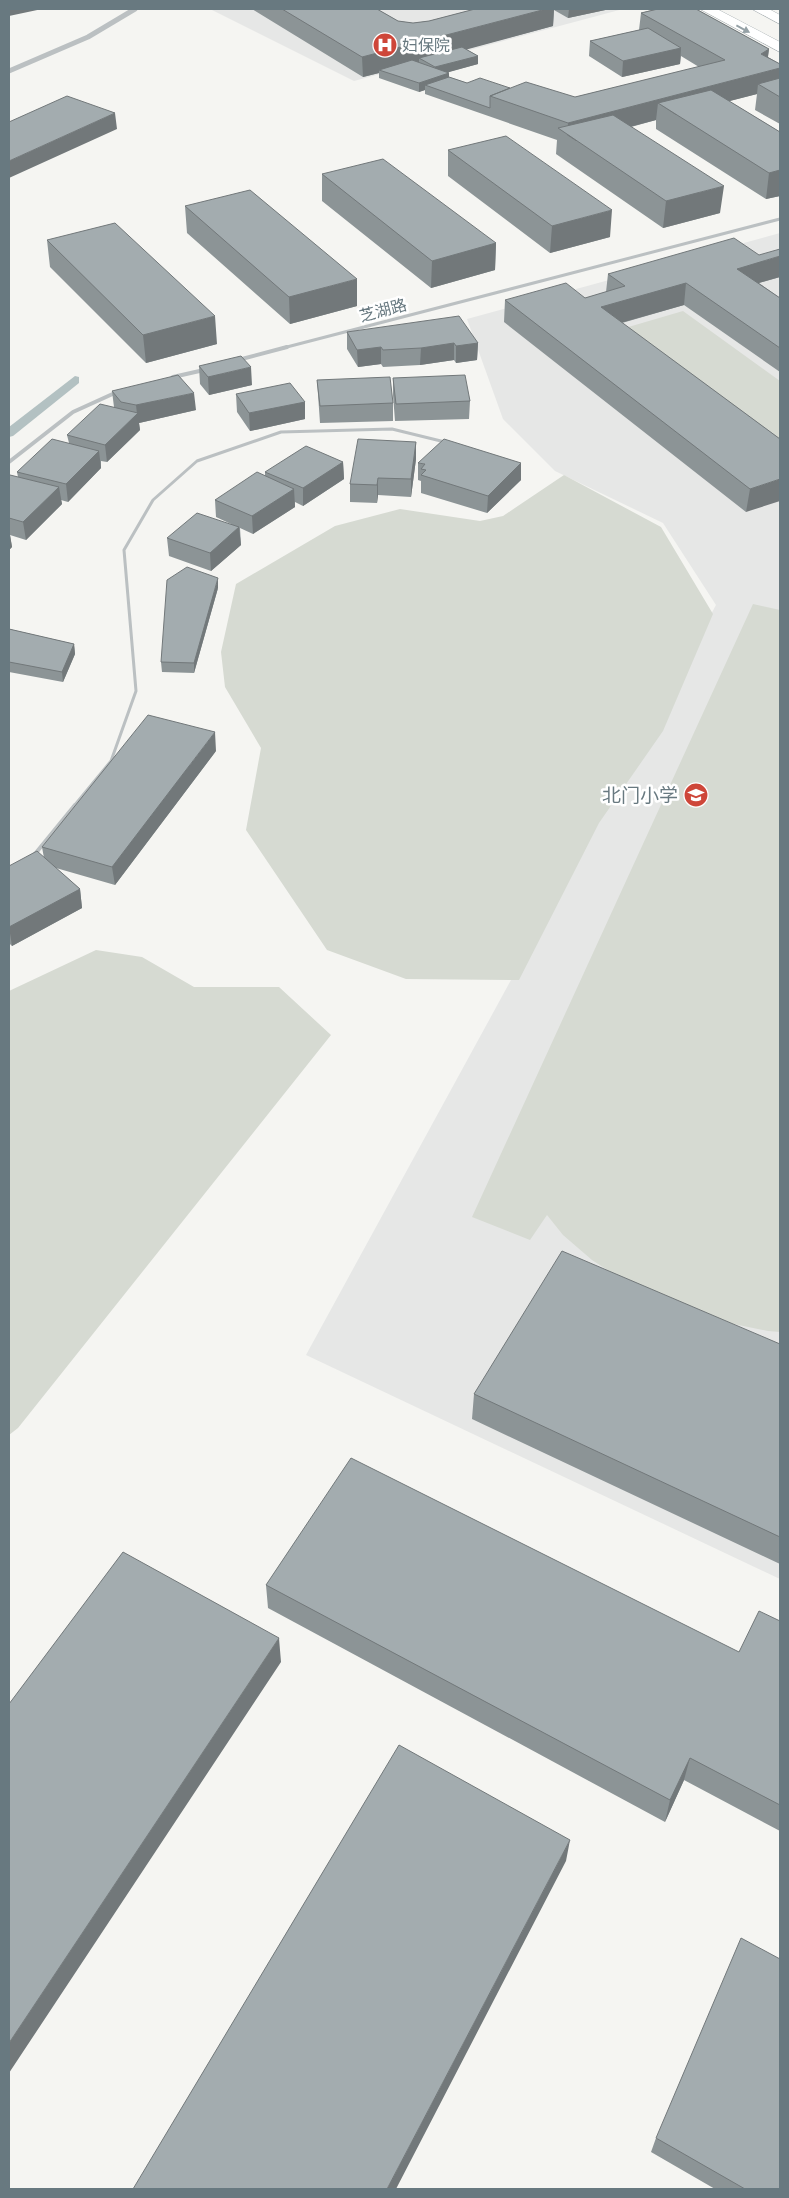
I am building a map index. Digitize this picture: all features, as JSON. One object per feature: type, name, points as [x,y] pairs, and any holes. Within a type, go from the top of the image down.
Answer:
[{"type":"main road","points":[[707,9],[780,48]]},
{"type":"main road","points":[[759,9],[780,20]]},
{"type":"street","points":[[9,72],[88,37],[134,9]]},
{"type":"street","name":"芝湖路","points":[[230,363],[780,219]]},
{"type":"street","points":[[172,378],[210,368]]},
{"type":"street","points":[[9,462],[53,425],[104,395],[123,390]]},
{"type":"lane","points":[[33,856],[111,760],[136,691],[124,550],[153,500],[196,461],[281,432],[392,429],[448,443]]},
{"type":"shaded area","name":"妇保院","points":[[210,9],[623,9],[354,81]]},
{"type":"shaded area","name":"北门小学","points":[[780,233],[780,1579],[306,1355],[716,605],[663,523],[555,471],[503,419],[467,319]]},
{"type":"shaded area","points":[[683,311],[780,381],[780,444],[625,328]]},
{"type":"shaded area","points":[[564,475],[661,527],[713,614],[663,731],[599,823],[519,980],[406,979],[327,950],[246,830],[261,748],[225,687],[221,652],[236,584],[335,526],[400,509],[480,521],[503,516]]},
{"type":"shaded area","points":[[753,604],[780,610],[780,1332],[719,1321],[646,1295],[592,1260],[563,1235],[547,1215],[530,1240],[472,1217]]},
{"type":"shaded area","points":[[96,950],[142,957],[194,987],[279,987],[331,1035],[18,1428],[9,1435],[9,991]]},
{"type":"building","points":[[282,9],[377,9],[398,21],[413,23],[429,21],[475,9],[546,9],[362,57]]},
{"type":"building","points":[[658,9],[696,9],[769,49],[761,54],[780,64],[780,68],[568,123],[490,96],[526,82],[575,97],[725,60],[641,13]]},
{"type":"building","points":[[648,28],[681,48],[623,61],[590,41]]},
{"type":"building","points":[[462,47],[478,56],[435,67],[419,58]]},
{"type":"building","points":[[412,60],[449,73],[419,83],[379,70]]},
{"type":"building","points":[[449,77],[467,83],[480,78],[510,88],[490,96],[490,108],[425,85]]},
{"type":"building","points":[[780,78],[780,97],[758,84]]},
{"type":"building","points":[[711,90],[780,132],[780,170],[769,173],[658,103]]},
{"type":"building","points":[[67,96],[115,113],[9,161],[9,122]]},
{"type":"building","points":[[613,115],[724,186],[666,201],[558,128]]},
{"type":"building","points":[[506,136],[612,210],[552,226],[448,150]]},
{"type":"building","points":[[383,159],[496,243],[432,261],[322,174]]},
{"type":"building","points":[[250,190],[357,279],[289,297],[185,206]]},
{"type":"building","points":[[115,223],[215,316],[143,335],[47,240]]},
{"type":"building","points":[[734,238],[759,255],[780,249],[780,256],[737,269],[780,298],[780,348],[686,283],[601,307],[780,439],[780,479],[750,489],[505,300],[566,283],[585,298],[625,286],[608,274]]},
{"type":"building","points":[[459,316],[478,343],[456,346],[454,343],[421,348],[383,350],[381,347],[357,350],[347,332]]},
{"type":"building","points":[[241,356],[251,367],[208,377],[199,366]]},
{"type":"building","points":[[178,375],[194,393],[136,405],[121,402],[112,391]]},
{"type":"building","points":[[465,375],[470,401],[396,404],[393,378]]},
{"type":"building","points":[[390,377],[393,403],[320,406],[317,380]]},
{"type":"building","points":[[290,383],[305,402],[249,413],[236,394]]},
{"type":"building","points":[[100,404],[138,413],[105,445],[67,435]]},
{"type":"building","points":[[52,439],[99,451],[66,484],[17,472]]},
{"type":"building","points":[[358,439],[416,442],[411,479],[378,478],[377,485],[350,484]]},
{"type":"building","points":[[444,439],[521,463],[488,496],[421,475],[426,470],[421,469],[425,464],[418,463]]},
{"type":"building","points":[[306,446],[343,462],[303,488],[265,472]]},
{"type":"building","points":[[257,472],[294,489],[252,516],[215,500]]},
{"type":"building","points":[[10,475],[59,487],[23,522],[9,518]]},
{"type":"building","points":[[197,513],[239,527],[210,553],[167,538]]},
{"type":"building","points":[[187,567],[218,578],[194,663],[161,662],[167,580]]},
{"type":"building","points":[[9,629],[74,644],[62,672],[9,662]]},
{"type":"building","points":[[148,715],[215,732],[112,867],[42,847]]},
{"type":"building","points":[[37,851],[80,889],[9,927],[9,866]]},
{"type":"building","points":[[562,1251],[780,1344],[780,1537],[474,1394]]},
{"type":"building","points":[[351,1458],[739,1652],[759,1611],[780,1621],[780,1805],[690,1758],[670,1800],[266,1585]]},
{"type":"building","points":[[123,1552],[279,1638],[9,2043],[9,1704]]},
{"type":"building","points":[[399,1745],[570,1840],[387,2189],[133,2189]]},
{"type":"building","points":[[741,1938],[780,1959],[780,2189],[745,2189],[656,2138]]},
{"type":"waterway","points":[[9,433],[75,380]]},
{"type":"place","name":"妇保院","points":[[385,45]]},
{"type":"place","name":"北门小学","points":[[696,795]]}]
